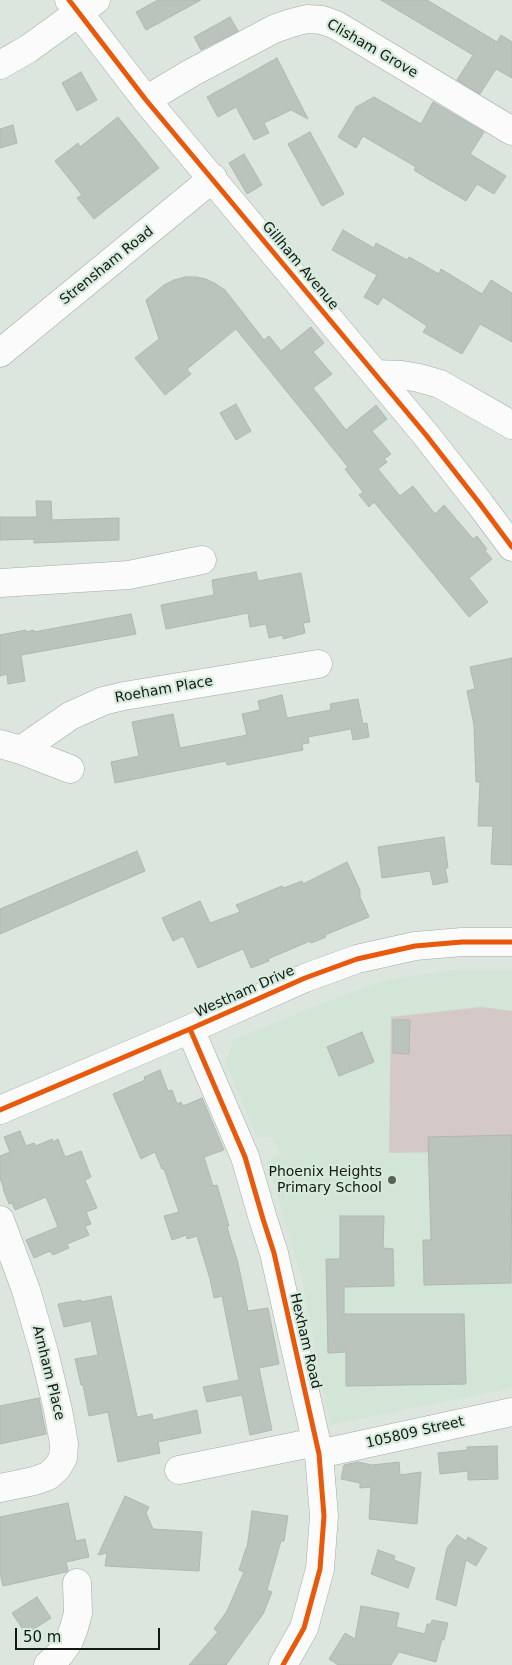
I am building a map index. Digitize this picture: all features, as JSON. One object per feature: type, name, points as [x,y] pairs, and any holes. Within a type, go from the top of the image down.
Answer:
[{"type":"street","points":[[0,65],[28,48],[81,4]]},
{"type":"street","name":"Gillham Avenue","points":[[81,4],[146,100],[213,178],[450,466],[512,547]]},
{"type":"street","name":"Clisham Grove","points":[[146,100],[191,73],[274,29],[308,19],[322,20],[336,25],[512,131]]},
{"type":"street","name":"Strensham Road","points":[[0,353],[213,178]]},
{"type":"street","points":[[374,374],[411,376],[440,384],[512,426]]},
{"type":"street","points":[[0,583],[129,574],[202,560]]},
{"type":"street","name":"Roeham Place","points":[[11,747],[103,701],[318,664]]},
{"type":"street","name":"Roeham Place","points":[[11,747],[70,769]]},
{"type":"street","name":"Westham Drive","points":[[0,1110],[305,978],[357,959],[416,946],[462,942],[512,942]]},
{"type":"street","name":"Hexham Road","points":[[190,1029],[247,1166],[274,1253],[317,1448],[324,1516],[320,1569],[304,1628],[283,1665]]},
{"type":"street","name":"Arnham Place","points":[[0,1220],[26,1290],[58,1410],[64,1444],[63,1458],[57,1468],[48,1476],[0,1488]]},
{"type":"street","name":"105809 Street","points":[[179,1470],[317,1448],[512,1412]]},
{"type":"street","points":[[48,1665],[60,1654],[69,1641],[74,1628],[78,1613],[77,1583]]},
{"type":"shaded area","name":"Phoenix Heights Primary School","points":[[454,970],[512,970],[512,1388],[330,1425],[302,1279],[267,1161],[280,1154],[272,1137],[257,1137],[226,1063],[233,1040],[328,1001],[386,980]]},
{"type":"shaded area","points":[[481,1007],[512,1011],[512,1151],[389,1153],[391,1017]]},
{"type":"building","points":[[158,0],[201,0],[146,30],[136,12]]},
{"type":"building","points":[[381,0],[427,0],[497,42],[501,35],[512,42],[512,78],[496,69],[480,94],[457,80],[473,55]]},
{"type":"building","points":[[230,17],[238,31],[201,50],[194,37]]},
{"type":"building","points":[[277,58],[308,119],[291,110],[264,123],[269,133],[254,140],[236,107],[218,117],[207,97]]},
{"type":"building","points":[[81,72],[97,100],[77,111],[62,83]]},
{"type":"building","points":[[374,97],[421,124],[433,102],[484,132],[470,154],[506,176],[494,194],[477,184],[466,201],[414,170],[416,167],[363,136],[356,148],[338,137],[356,107]]},
{"type":"building","points":[[118,117],[159,168],[94,219],[77,198],[82,195],[55,161],[78,143],[80,147]]},
{"type":"building","points":[[13,125],[17,143],[0,148],[0,129]]},
{"type":"building","points":[[310,132],[344,194],[322,206],[288,144]]},
{"type":"building","points":[[244,154],[262,185],[247,194],[229,163]]},
{"type":"building","points":[[343,230],[374,248],[376,243],[407,260],[409,257],[439,274],[441,269],[482,294],[491,280],[512,293],[512,342],[480,324],[462,354],[423,332],[427,326],[383,297],[378,305],[364,297],[377,275],[332,250]]},
{"type":"building","points":[[185,277],[206,279],[225,290],[264,340],[269,336],[281,351],[311,327],[324,343],[313,352],[332,374],[313,388],[346,430],[376,405],[387,419],[372,431],[391,454],[384,459],[387,462],[378,469],[400,496],[413,486],[435,514],[444,505],[473,539],[477,536],[492,559],[469,578],[488,602],[469,617],[374,502],[369,507],[359,495],[363,492],[345,469],[348,467],[236,329],[187,369],[191,374],[165,395],[135,358],[159,339],[146,300],[164,285]]},
{"type":"building","points":[[236,404],[251,431],[236,440],[220,413]]},
{"type":"building","points":[[36,501],[51,501],[52,520],[119,518],[119,540],[34,543],[34,539],[0,540],[0,517],[37,517]]},
{"type":"building","points":[[256,572],[258,581],[301,573],[310,622],[303,623],[305,633],[283,639],[283,635],[269,638],[266,624],[250,627],[248,613],[166,629],[161,605],[214,595],[212,580]]},
{"type":"building","points":[[131,614],[136,634],[21,655],[25,681],[8,684],[7,674],[0,676],[0,635],[26,630],[26,632],[34,630],[34,632]]},
{"type":"building","points":[[512,658],[512,865],[491,864],[493,826],[478,826],[480,782],[476,782],[474,725],[467,691],[475,689],[470,667]]},
{"type":"building","points":[[282,695],[287,718],[331,710],[330,704],[358,699],[363,724],[367,723],[369,737],[353,740],[351,729],[308,737],[309,743],[302,744],[303,750],[227,765],[226,761],[115,783],[111,762],[139,756],[132,722],[173,714],[180,748],[247,735],[242,714],[260,710],[258,701]]},
{"type":"building","points":[[444,837],[448,868],[445,868],[448,882],[433,885],[430,871],[382,878],[378,847]]},
{"type":"building","points":[[137,851],[145,871],[0,934],[0,909]]},
{"type":"building","points":[[347,862],[360,890],[360,897],[369,917],[325,935],[326,937],[311,943],[310,941],[268,959],[269,961],[251,968],[243,949],[198,968],[183,936],[173,941],[162,918],[200,901],[210,923],[240,912],[236,905],[282,886],[284,888],[302,881],[303,884]]},
{"type":"building","points":[[393,1020],[410,1020],[409,1054],[393,1053]]},
{"type":"building","points":[[362,1032],[374,1062],[339,1076],[327,1047]]},
{"type":"building","points":[[160,1070],[168,1091],[172,1090],[177,1104],[181,1102],[183,1106],[202,1098],[224,1150],[204,1157],[213,1186],[217,1185],[229,1226],[227,1227],[238,1263],[248,1311],[268,1308],[279,1364],[259,1368],[272,1430],[250,1435],[242,1395],[207,1402],[203,1387],[239,1380],[222,1296],[214,1298],[197,1236],[187,1239],[186,1235],[172,1240],[164,1216],[179,1212],[164,1169],[162,1169],[155,1152],[141,1159],[113,1094],[145,1080],[144,1077]]},
{"type":"building","points":[[20,1131],[26,1146],[34,1143],[36,1146],[52,1139],[53,1142],[58,1139],[65,1157],[81,1151],[91,1177],[85,1180],[97,1208],[86,1212],[91,1224],[85,1226],[89,1235],[67,1244],[69,1248],[53,1255],[50,1251],[34,1258],[26,1240],[58,1227],[46,1197],[15,1210],[12,1203],[9,1204],[0,1178],[0,1156],[10,1152],[4,1137]]},
{"type":"building","points":[[512,1135],[511,1283],[424,1285],[423,1240],[431,1240],[428,1137]]},
{"type":"building","points":[[340,1216],[384,1216],[383,1248],[393,1249],[394,1286],[344,1287],[344,1314],[464,1314],[466,1384],[346,1386],[346,1352],[328,1353],[326,1259],[340,1259]]},
{"type":"building","points":[[111,1296],[137,1417],[152,1414],[153,1420],[197,1410],[201,1433],[158,1442],[160,1453],[118,1462],[108,1412],[89,1416],[83,1385],[81,1385],[75,1359],[98,1355],[91,1321],[64,1327],[58,1304]]},
{"type":"building","points":[[39,1398],[46,1434],[0,1444],[0,1406]]},
{"type":"building","points":[[497,1446],[498,1479],[468,1480],[468,1471],[440,1474],[438,1453],[467,1450],[467,1447]]},
{"type":"building","points":[[358,1462],[372,1465],[399,1462],[400,1475],[421,1472],[417,1524],[369,1519],[371,1487],[360,1488],[360,1483],[341,1479],[344,1465]]},
{"type":"building","points":[[125,1496],[149,1507],[146,1513],[153,1529],[202,1532],[199,1571],[105,1566],[107,1553],[98,1555]]},
{"type":"building","points":[[68,1503],[76,1541],[85,1539],[89,1557],[66,1562],[68,1571],[66,1572],[3,1586],[0,1573],[0,1517]]},
{"type":"building","points":[[252,1511],[288,1516],[284,1541],[281,1541],[267,1590],[272,1592],[263,1614],[226,1665],[189,1665],[218,1632],[214,1629],[227,1611],[244,1572],[239,1570],[247,1548]]},
{"type":"building","points":[[457,1535],[466,1541],[468,1537],[487,1548],[476,1566],[466,1560],[456,1606],[436,1599],[447,1548]]},
{"type":"building","points":[[378,1550],[395,1556],[394,1560],[415,1568],[408,1588],[371,1574]]},
{"type":"building","points":[[37,1597],[51,1618],[26,1634],[12,1613]]},
{"type":"building","points":[[361,1606],[399,1613],[396,1627],[425,1634],[427,1624],[431,1624],[432,1620],[448,1623],[436,1662],[399,1652],[391,1665],[338,1665],[329,1659],[345,1633],[355,1639]]},
{"type":"cycle path","points":[[69,0],[146,100],[426,435],[512,547]]},
{"type":"cycle path","points":[[0,1110],[305,978],[357,959],[415,946],[462,942],[512,942]]},
{"type":"cycle path","points":[[190,1029],[245,1157],[274,1253],[319,1454],[324,1516],[320,1569],[304,1628],[283,1665]]},
{"type":"place","name":"Phoenix Heights Primary School","points":[[392,1180]]}]
